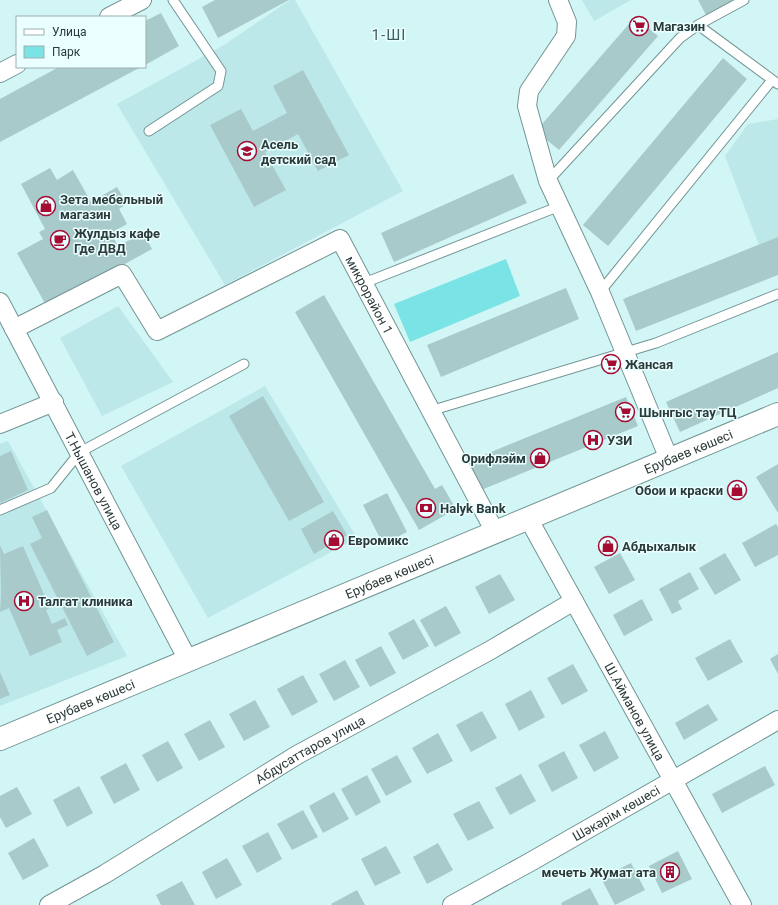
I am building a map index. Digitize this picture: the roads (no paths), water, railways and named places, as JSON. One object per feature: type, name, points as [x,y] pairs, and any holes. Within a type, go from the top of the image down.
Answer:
[{"type":"main road","name":"Ерубаев көшесі","points":[[0,739],[778,414]]},
{"type":"street","points":[[111,16],[142,0]]},
{"type":"street","points":[[558,0],[567,22],[566,36],[528,91],[526,106],[548,181],[600,292],[669,459]]},
{"type":"street","points":[[0,73],[16,65]]},
{"type":"street","name":"микрорайон 1","points":[[14,329],[122,274],[157,331],[340,239],[495,532]]},
{"type":"street","name":"Т.Нышанов улица","points":[[0,302],[54,402],[188,660]]},
{"type":"street","points":[[0,424],[54,402]]},
{"type":"street","name":"Ш.Айманов улица","points":[[528,518],[742,905]]},
{"type":"street","name":"Абдусаттаров улица","points":[[50,905],[105,874],[297,755],[489,651],[574,601]]},
{"type":"street","name":"Шәкәрім көшесі","points":[[452,905],[778,720]]},
{"type":"lane","points":[[149,131],[218,86],[221,70],[173,0]]},
{"type":"lane","points":[[548,181],[680,38],[698,25],[744,0]]},
{"type":"lane","points":[[600,292],[776,81],[698,25]]},
{"type":"lane","points":[[364,284],[560,206]]},
{"type":"lane","points":[[430,411],[656,343],[778,294]]},
{"type":"lane","points":[[0,510],[51,488],[80,452],[244,364]]},
{"type":"place","name":"Магазин","points":[[639,26]]},
{"type":"place","name":"Асель детский сад","points":[[247,151]]},
{"type":"place","name":"Зета мебельный магазин","points":[[46,206]]},
{"type":"place","name":"Жулдыз кафе Где ДВД","points":[[60,240]]},
{"type":"place","name":"Жансая","points":[[611,364]]},
{"type":"place","name":"Шынгыс тау ТЦ","points":[[625,412]]},
{"type":"place","name":"УЗИ","points":[[593,440]]},
{"type":"place","name":"Орифлэйм","points":[[540,458]]},
{"type":"place","name":"Обои и краски","points":[[737,490]]},
{"type":"place","name":"Halyk Bank","points":[[426,508]]},
{"type":"place","name":"Евромикс","points":[[334,540]]},
{"type":"place","name":"Абдыхалык","points":[[608,546]]},
{"type":"place","name":"Талгат клиника","points":[[24,601]]},
{"type":"place","name":"мечеть Жумат ата","points":[[670,872]]},
{"type":"district","name":"1-ШІ","points":[[389,35]]}]
